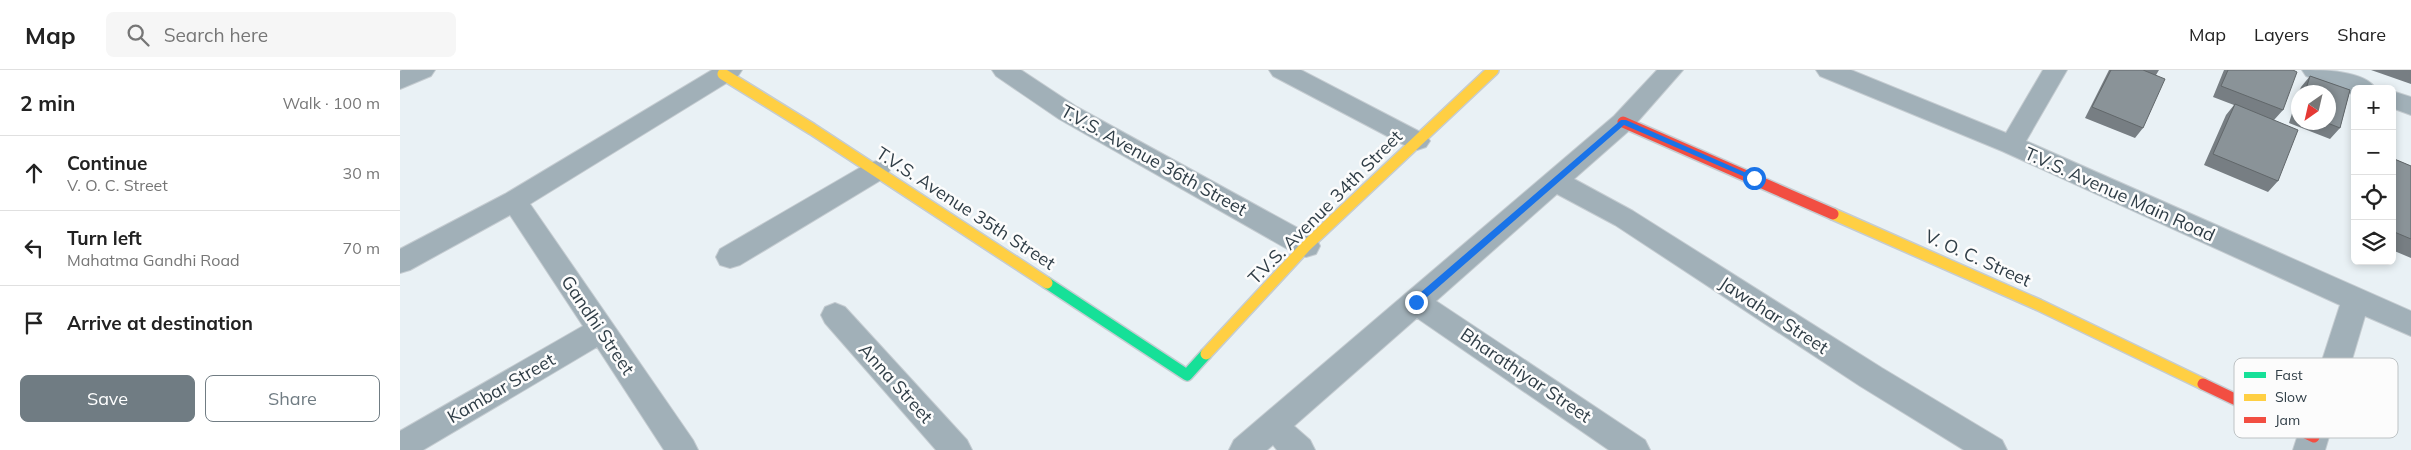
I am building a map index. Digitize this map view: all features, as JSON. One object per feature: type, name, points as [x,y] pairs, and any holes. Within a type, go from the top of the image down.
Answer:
[{"type":"street","points":[[400,81],[422,70]]},
{"type":"street","name":"T.V.S. Avenue 36th Street","points":[[1004,70],[1068,113],[1306,246]]},
{"type":"street","points":[[1281,70],[1417,141]]},
{"type":"street","name":"T.V.S. Avenue 34th Street","points":[[1187,375],[1306,246],[1493,70]]},
{"type":"street","points":[[1246,450],[1623,122],[1671,70]]},
{"type":"street","name":"T.V.S. Avenue Main Road","points":[[1828,70],[2012,145],[2411,324]]},
{"type":"street","points":[[2012,145],[2055,70]]},
{"type":"street","points":[[2314,70],[2353,85]]},
{"type":"street","points":[[400,262],[514,201],[727,72]]},
{"type":"street","name":"T.V.S. Avenue 35th Street","points":[[727,72],[1187,375]]},
{"type":"street","points":[[2396,100],[2411,106]]},
{"type":"street","name":"V. O. C. Street","points":[[1623,122],[2039,305],[2234,404]]},
{"type":"street","points":[[730,257],[877,170]]},
{"type":"street","name":"Jawahar Street","points":[[1555,181],[1624,218],[1870,377],[1991,450]]},
{"type":"street","name":"Gandhi Street","points":[[514,201],[682,450]]},
{"type":"street","points":[[2338,358],[2356,300]]},
{"type":"street","name":"Bharathiyar Street","points":[[1416,302],[1634,450]]},
{"type":"street","name":"Anna Street","points":[[835,315],[956,450]]},
{"type":"street","name":"Kambar Street","points":[[400,447],[601,330]]},
{"type":"street","points":[[1273,426],[1299,450]]},
{"type":"building","points":[[2111,70],[2143,70],[2165,79],[2143,128],[2092,107]]},
{"type":"building","points":[[2228,70],[2293,70],[2297,72],[2283,110],[2221,86]]},
{"type":"building","points":[[2310,76],[2336,85],[2307,85]]},
{"type":"building","points":[[2336,85],[2350,90],[2340,128],[2336,126]]},
{"type":"building","points":[[2235,104],[2291,127],[2291,130],[2298,130],[2278,181],[2213,154]]},
{"type":"building","points":[[2396,160],[2411,166],[2411,239],[2396,233]]},
{"type":"traffic: fast","points":[[1047,283],[1187,375],[1206,354]]},
{"type":"traffic: slow","points":[[1206,354],[1306,246],[1493,70]]},
{"type":"traffic: slow","points":[[723,74],[812,129],[1047,283]]},
{"type":"traffic: slow","points":[[1833,214],[2039,305],[2203,384]]},
{"type":"traffic: jam","points":[[1623,122],[1833,214]]},
{"type":"traffic: jam","points":[[2203,384],[2234,399]]},
{"type":"route","points":[[1416,302],[1623,122],[1754,178]]}]
